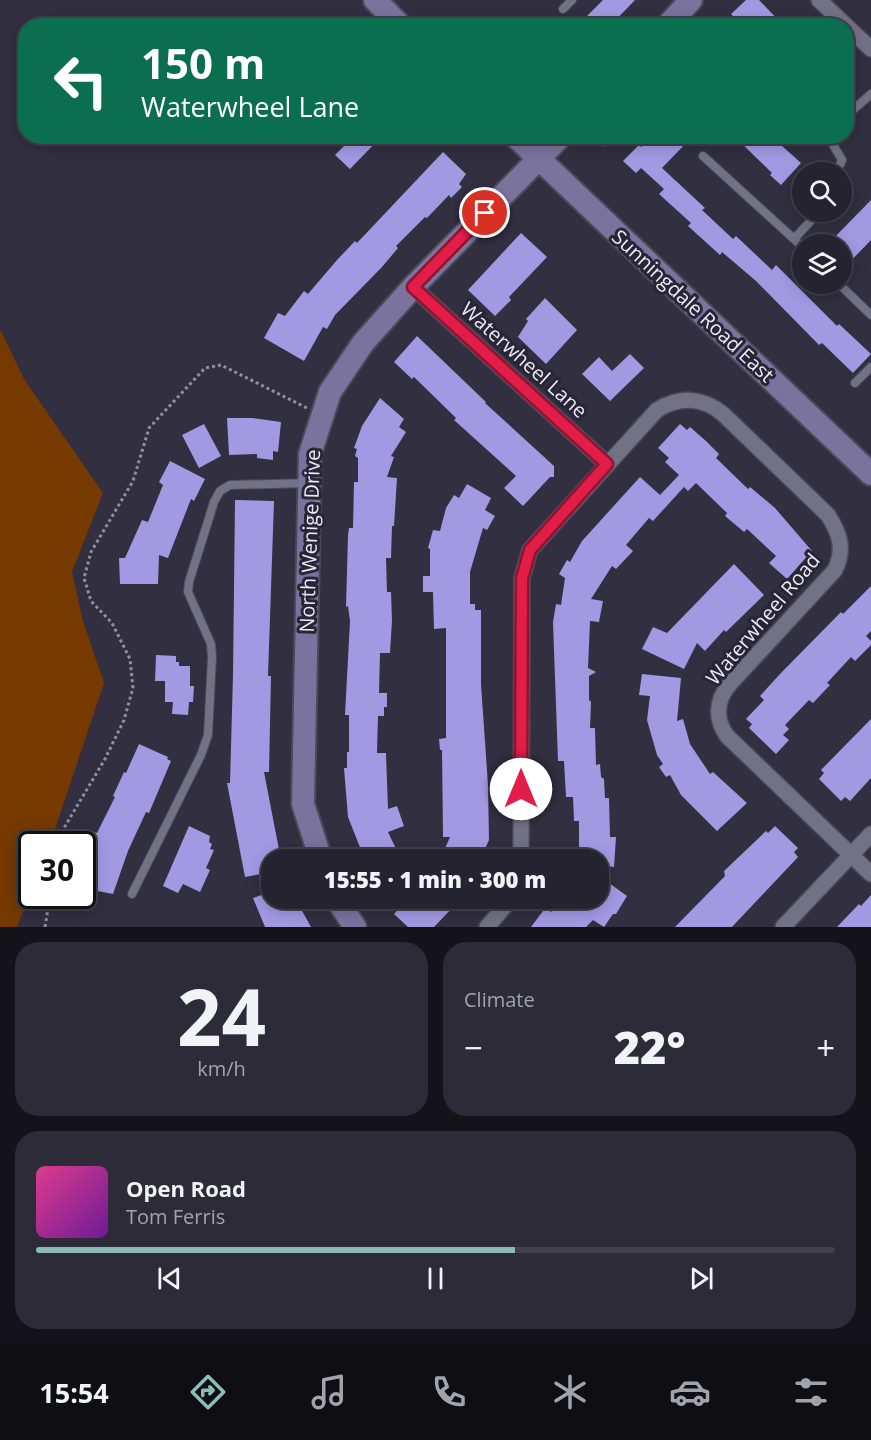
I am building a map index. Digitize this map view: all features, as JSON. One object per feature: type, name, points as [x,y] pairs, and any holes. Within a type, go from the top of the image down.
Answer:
[{"type":"street","points":[[375,0],[393,18]]},
{"type":"street","points":[[674,18],[691,0]]},
{"type":"street","points":[[819,0],[838,18]]},
{"type":"street","points":[[854,33],[871,49]]},
{"type":"street","name":"Sunningdale Road East","points":[[523,144],[871,474]]},
{"type":"street","name":"North Wenige Drive","points":[[317,849],[303,804],[309,483],[310,454],[330,392],[363,343],[413,287],[553,144]]},
{"type":"street","name":"Waterwheel Lane","points":[[413,287],[607,464]]},
{"type":"street","name":"Waterwheel Road","points":[[521,849],[522,578],[530,550],[657,410],[679,400],[703,401],[723,414],[828,515],[839,534],[841,553],[835,570],[729,685],[720,700],[718,713],[720,725],[727,736],[871,874]]},
{"type":"street","points":[[783,927],[871,834]]},
{"type":"street","points":[[343,909],[355,927]]},
{"type":"street","points":[[487,927],[503,909]]},
{"type":"lane","points":[[563,9],[572,0]]},
{"type":"lane","points":[[854,109],[871,94]]},
{"type":"lane","points":[[833,144],[841,162]]},
{"type":"lane","points":[[703,156],[792,237]]},
{"type":"lane","points":[[799,234],[810,222]]},
{"type":"lane","points":[[849,294],[871,315]]},
{"type":"lane","points":[[855,382],[871,367]]},
{"type":"lane","points":[[132,894],[201,755],[208,735],[211,644],[188,592],[214,502],[220,491],[230,485],[309,483]]},
{"type":"path","points":[[62,831],[110,750],[124,720],[133,688],[130,659],[112,623],[91,601],[84,578],[91,552],[133,481],[149,428],[205,368],[221,364],[300,406],[323,413]]},
{"type":"path","points":[[45,927],[48,909]]},
{"type":"shaded area","points":[[0,329],[24,379],[103,493],[72,572],[83,621],[104,683],[54,831],[18,831],[18,909],[24,909],[17,927],[0,927]]},
{"type":"building","points":[[603,0],[635,0],[618,18],[585,18]]},
{"type":"building","points":[[746,0],[759,0],[776,18],[735,18],[731,14]]},
{"type":"building","points":[[346,144],[374,144],[350,169],[335,155]]},
{"type":"building","points":[[644,144],[685,144],[662,168],[705,208],[702,210],[733,239],[736,236],[772,270],[776,265],[792,281],[792,294],[805,294],[837,326],[839,324],[871,354],[853,373],[822,343],[819,345],[756,281],[722,252],[720,255],[688,226],[691,223],[659,194],[664,189],[641,168],[636,173],[623,161],[639,145],[641,147]]},
{"type":"building","points":[[742,144],[780,144],[800,162],[792,162],[792,173],[781,185],[770,175],[772,173]]},
{"type":"building","points":[[443,152],[466,174],[459,184],[462,187],[451,198],[449,195],[396,246],[398,248],[335,315],[327,329],[323,327],[304,361],[264,338],[278,313],[285,316],[304,291],[308,294],[355,241],[357,243]]},
{"type":"building","points":[[871,200],[871,240],[852,260],[852,234],[838,234]]},
{"type":"building","points":[[521,233],[547,257],[509,297],[511,300],[495,316],[468,290]]},
{"type":"building","points":[[545,298],[577,330],[546,364],[518,337],[528,321],[526,319]]},
{"type":"building","points":[[417,336],[554,466],[554,477],[550,477],[523,506],[504,488],[516,476],[454,420],[456,418],[414,377],[412,379],[394,362]]},
{"type":"building","points":[[630,354],[644,368],[610,401],[582,374],[599,357],[612,371]]},
{"type":"building","points":[[380,398],[404,419],[399,427],[406,432],[391,456],[394,457],[387,477],[397,478],[391,558],[386,558],[387,592],[391,592],[392,620],[390,653],[380,653],[379,693],[387,693],[387,707],[384,707],[384,716],[378,716],[377,753],[386,753],[388,809],[397,806],[404,826],[388,832],[396,849],[361,849],[348,817],[344,768],[347,768],[347,752],[349,752],[349,715],[345,715],[350,621],[348,606],[346,607],[348,535],[349,528],[353,528],[354,482],[358,482],[358,458],[355,456],[357,449],[354,448],[362,426]]},
{"type":"building","points":[[227,418],[252,418],[281,422],[278,452],[273,451],[273,460],[257,458],[257,454],[229,455]]},
{"type":"building","points":[[204,424],[221,456],[199,468],[182,435]]},
{"type":"building","points":[[680,424],[687,430],[690,427],[719,454],[716,458],[748,489],[750,487],[775,508],[812,551],[787,579],[769,563],[776,556],[747,529],[744,532],[725,516],[727,513],[696,483],[688,491],[684,487],[653,521],[649,518],[626,545],[633,551],[616,569],[612,566],[591,599],[603,601],[599,622],[590,621],[588,668],[596,672],[589,676],[590,728],[595,728],[596,765],[600,764],[605,798],[609,798],[610,837],[616,837],[614,867],[609,866],[609,849],[579,849],[579,821],[574,821],[573,797],[566,797],[564,761],[558,761],[553,622],[556,604],[561,605],[565,578],[559,574],[567,560],[570,562],[582,541],[640,477],[660,495],[679,475],[665,462],[669,458],[658,448]]},
{"type":"building","points":[[170,461],[205,479],[194,501],[191,499],[168,558],[159,555],[158,584],[120,584],[119,558],[125,558],[142,520],[148,522],[163,485],[159,482]]},
{"type":"building","points":[[467,484],[491,498],[485,510],[495,516],[487,530],[483,528],[470,572],[470,604],[475,604],[475,610],[481,610],[481,684],[488,785],[489,840],[485,849],[445,849],[450,837],[443,837],[442,750],[440,750],[439,739],[446,738],[446,628],[434,629],[433,592],[423,592],[423,576],[430,576],[430,549],[428,548],[433,530],[440,531],[446,508],[454,495],[459,498]]},
{"type":"building","points":[[235,500],[274,501],[268,676],[271,676],[269,772],[264,772],[279,849],[261,849],[261,874],[245,877],[227,783],[230,783]]},
{"type":"building","points":[[734,564],[764,595],[726,632],[724,630],[705,651],[697,643],[684,669],[642,649],[653,627],[667,633]]},
{"type":"building","points":[[871,586],[871,631],[866,636],[871,641],[871,645],[855,661],[851,657],[827,683],[830,685],[813,703],[809,700],[785,725],[789,729],[783,735],[789,740],[776,754],[749,728],[752,724],[746,719],[764,700],[760,696],[780,674],[841,612],[843,614]]},
{"type":"building","points":[[156,655],[176,656],[179,666],[190,666],[190,686],[194,686],[193,702],[189,702],[188,715],[172,714],[173,702],[165,702],[165,681],[155,681]]},
{"type":"building","points":[[642,674],[681,678],[677,721],[683,719],[690,744],[710,774],[713,772],[747,803],[717,831],[681,795],[670,775],[666,777],[659,767],[663,764],[657,755],[647,720],[650,696],[639,695]]},
{"type":"building","points":[[871,719],[871,778],[850,801],[845,797],[841,801],[819,779],[824,773],[821,770]]},
{"type":"building","points":[[139,744],[168,757],[167,759],[171,761],[149,813],[146,812],[128,851],[113,894],[96,891],[96,833],[115,797],[113,796],[124,772],[126,773]]},
{"type":"building","points":[[189,826],[210,836],[209,842],[212,844],[210,849],[214,850],[206,868],[210,870],[200,892],[183,884],[178,893],[163,886]]},
{"type":"building","points":[[775,826],[798,848],[794,852],[798,857],[732,927],[675,927],[725,876],[724,871],[766,831],[768,833]]},
{"type":"building","points":[[609,883],[627,896],[616,914],[613,914],[604,927],[593,920],[586,927],[531,927],[544,909],[551,912],[554,909],[609,909]]},
{"type":"building","points":[[261,895],[261,909],[301,909],[311,927],[265,927],[253,898]]},
{"type":"building","points":[[871,895],[871,927],[837,927],[859,904],[861,906]]},
{"type":"building","points":[[399,909],[451,909],[434,927],[408,927],[394,914]]},
{"type":"route","points":[[485,213],[413,287],[607,464],[530,550],[522,578],[521,789]]}]
